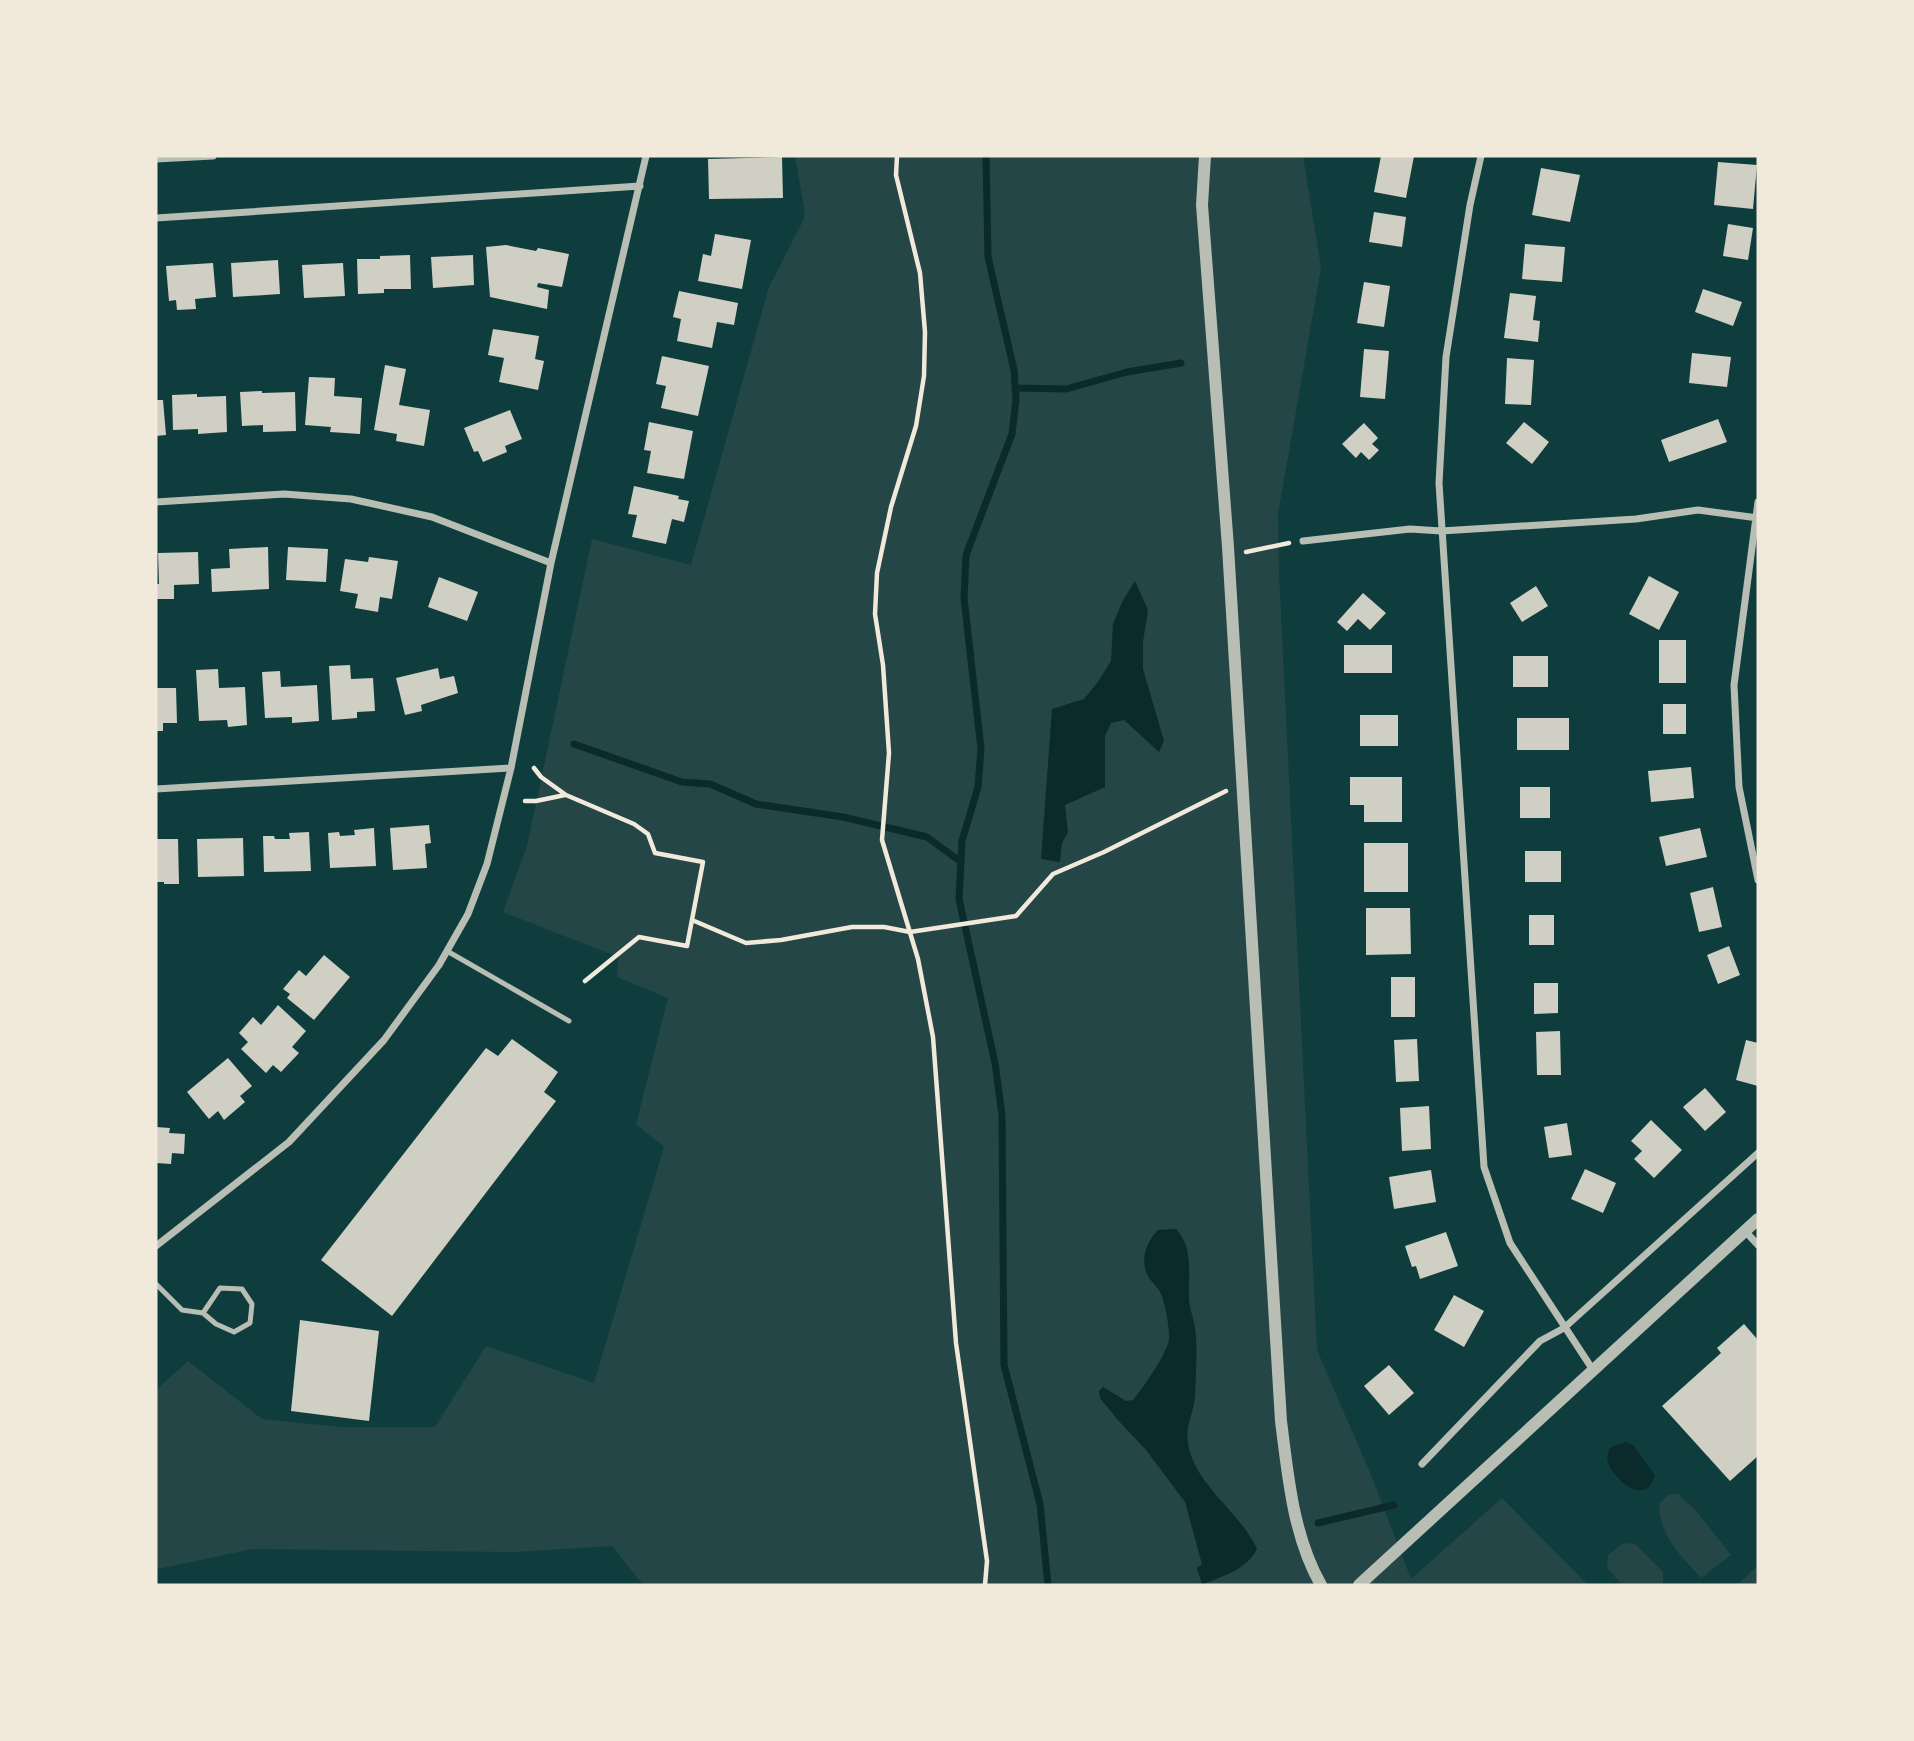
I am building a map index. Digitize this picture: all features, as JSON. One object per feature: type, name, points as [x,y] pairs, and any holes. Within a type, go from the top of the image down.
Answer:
[{"type":"street","points":[[156,159],[213,156]]},
{"type":"street","points":[[156,1246],[289,1142],[384,1040],[439,965],[468,915],[487,864],[511,768],[551,563],[646,156]]},
{"type":"street","points":[[1205,156],[1202,205],[1231,588],[1281,1421],[1291,1495],[1310,1566],[1321,1585]]},
{"type":"street","points":[[1480,156],[1469,205],[1446,357],[1438,483],[1484,1167],[1510,1243],[1593,1370]]},
{"type":"street","points":[[156,218],[640,186]]},
{"type":"street","points":[[156,502],[284,494],[351,499],[432,517],[551,563]]},
{"type":"street","points":[[1758,502],[1734,685],[1739,788],[1758,880]]},
{"type":"street","points":[[1303,541],[1410,529],[1441,531],[1636,519],[1698,510],[1757,518]]},
{"type":"street","points":[[156,789],[511,768]]},
{"type":"street","points":[[1422,1464],[1540,1341],[1564,1328],[1758,1153]]},
{"type":"street","points":[[1359,1585],[1758,1219]]},
{"type":"street","points":[[1745,1231],[1758,1245]]},
{"type":"lane","points":[[447,951],[569,1021]]},
{"type":"lane","points":[[156,1284],[182,1310],[203,1313],[216,1324],[234,1332],[250,1323],[252,1304],[242,1289],[220,1288],[203,1313]]},
{"type":"path","points":[[897,156],[896,175],[920,273],[925,332],[924,376],[916,426],[891,507],[877,573],[875,614],[883,665],[889,753],[882,840],[910,932],[927,999],[933,1037],[956,1343],[988,1561],[985,1585]]},
{"type":"path","points":[[1245,552],[1303,541]]},
{"type":"path","points":[[534,768],[541,778],[566,795],[634,824],[648,834],[655,853],[703,862],[687,946],[639,937],[586,981]]},
{"type":"path","points":[[692,920],[746,943],[782,940],[852,927],[884,927],[910,932],[1016,916],[1053,874],[1104,852],[1225,791]]},
{"type":"path","points":[[525,801],[566,795]]},
{"type":"shaded area","points":[[795,156],[1303,156],[1321,268],[1278,514],[1317,1350],[1371,1475],[1411,1579],[1502,1498],[1588,1585],[643,1585],[612,1546],[515,1552],[252,1549],[158,1569],[156,1567],[156,1390],[188,1361],[262,1419],[341,1427],[435,1427],[486,1346],[594,1383],[664,1147],[636,1124],[668,998],[617,977],[618,957],[503,912],[527,846],[592,539],[691,565],[769,287],[803,221],[805,213]]},
{"type":"shaded area","points":[[1135,581],[1148,610],[1143,642],[1143,669],[1164,741],[1159,752],[1124,720],[1111,723],[1105,736],[1105,787],[1065,805],[1068,832],[1062,843],[1060,862],[1041,859],[1052,709],[1084,699],[1098,682],[1111,661],[1113,624]]},
{"type":"shaded area","points":[[1176,1229],[1182,1236],[1188,1253],[1189,1300],[1196,1332],[1195,1396],[1188,1443],[1199,1472],[1240,1522],[1257,1549],[1240,1567],[1202,1585],[1197,1568],[1202,1564],[1185,1502],[1146,1450],[1100,1398],[1099,1391],[1103,1387],[1126,1401],[1133,1400],[1164,1354],[1169,1340],[1167,1315],[1160,1292],[1147,1274],[1144,1262],[1148,1245],[1158,1230]]},
{"type":"shaded area","points":[[1625,1442],[1633,1445],[1655,1475],[1645,1489],[1638,1490],[1624,1484],[1608,1463],[1611,1447]]},
{"type":"shaded area","points":[[1678,1494],[1697,1512],[1731,1555],[1701,1578],[1672,1545],[1663,1527],[1659,1504],[1668,1495]]},
{"type":"shaded area","points":[[1623,1543],[1635,1544],[1663,1572],[1663,1585],[1622,1585],[1607,1568],[1608,1555]]},
{"type":"shaded area","points":[[1758,1565],[1758,1585],[1737,1585]]},
{"type":"building","points":[[1381,156],[1414,156],[1406,198],[1374,192]]},
{"type":"building","points":[[782,157],[783,198],[709,199],[708,159]]},
{"type":"building","points":[[1718,162],[1757,165],[1753,209],[1714,205]]},
{"type":"building","points":[[1541,168],[1580,175],[1570,222],[1532,215]]},
{"type":"building","points":[[1374,212],[1406,217],[1402,247],[1369,242]]},
{"type":"building","points":[[1728,224],[1753,228],[1748,260],[1723,256]]},
{"type":"building","points":[[715,234],[751,240],[742,289],[698,281],[703,254],[711,256]]},
{"type":"building","points":[[1525,244],[1565,247],[1562,282],[1522,279]]},
{"type":"building","points":[[506,245],[569,254],[562,287],[538,283],[537,287],[549,290],[547,309],[490,297],[486,247]]},
{"type":"building","points":[[410,255],[411,289],[384,289],[384,293],[358,294],[357,259]]},
{"type":"building","points":[[473,255],[474,285],[433,288],[431,257]]},
{"type":"building","points":[[278,260],[280,294],[233,297],[231,263]]},
{"type":"building","points":[[213,263],[216,297],[195,299],[196,309],[177,310],[176,300],[169,301],[166,266]]},
{"type":"building","points":[[343,263],[345,296],[304,298],[302,265]]},
{"type":"building","points":[[1364,282],[1390,286],[1384,327],[1357,323]]},
{"type":"building","points":[[1703,289],[1742,302],[1733,326],[1695,312]]},
{"type":"building","points":[[679,291],[738,303],[734,325],[717,322],[712,348],[677,341],[681,319],[673,317]]},
{"type":"building","points":[[1510,293],[1536,296],[1533,320],[1540,321],[1538,342],[1504,338]]},
{"type":"building","points":[[493,329],[539,336],[535,359],[544,361],[538,390],[499,382],[504,358],[488,355]]},
{"type":"building","points":[[1364,349],[1389,351],[1385,399],[1360,397]]},
{"type":"building","points":[[1692,353],[1731,357],[1727,387],[1689,383]]},
{"type":"building","points":[[662,356],[709,366],[698,416],[661,408],[666,386],[656,384]]},
{"type":"building","points":[[1507,358],[1534,360],[1531,405],[1505,404]]},
{"type":"building","points":[[385,365],[406,369],[399,405],[430,410],[424,446],[396,441],[397,434],[374,430]]},
{"type":"building","points":[[309,377],[335,378],[334,396],[362,398],[360,434],[330,432],[331,427],[305,425]]},
{"type":"building","points":[[240,392],[295,392],[296,431],[263,432],[263,425],[242,426]]},
{"type":"building","points":[[197,394],[197,397],[226,396],[227,432],[198,434],[198,429],[173,430],[172,395]]},
{"type":"building","points":[[156,400],[163,400],[166,435],[156,436]]},
{"type":"building","points":[[510,410],[522,439],[505,446],[507,452],[483,462],[478,451],[474,452],[464,428]]},
{"type":"building","points":[[1718,419],[1727,442],[1669,462],[1661,440]]},
{"type":"building","points":[[649,422],[693,431],[684,479],[647,473],[651,451],[644,450]]},
{"type":"building","points":[[1524,422],[1549,442],[1532,464],[1506,443]]},
{"type":"building","points":[[1364,423],[1378,438],[1372,444],[1379,450],[1369,460],[1361,452],[1356,458],[1342,444]]},
{"type":"building","points":[[634,486],[679,496],[678,499],[689,501],[684,522],[672,519],[666,544],[632,537],[637,515],[628,514]]},
{"type":"building","points":[[268,547],[269,589],[212,592],[211,569],[230,568],[229,549]]},
{"type":"building","points":[[288,547],[328,549],[326,582],[286,580]]},
{"type":"building","points":[[198,552],[199,584],[174,585],[174,599],[156,599],[156,584],[159,584],[158,553]]},
{"type":"building","points":[[369,557],[398,561],[392,599],[380,597],[378,612],[355,608],[358,594],[340,591],[345,559],[368,562]]},
{"type":"building","points":[[1649,576],[1679,592],[1659,630],[1629,614]]},
{"type":"building","points":[[439,577],[478,592],[467,621],[428,607]]},
{"type":"building","points":[[1536,586],[1548,606],[1522,622],[1510,603]]},
{"type":"building","points":[[1363,593],[1386,613],[1370,630],[1358,619],[1347,631],[1337,622]]},
{"type":"building","points":[[1659,640],[1686,640],[1686,683],[1659,683]]},
{"type":"building","points":[[1344,645],[1392,645],[1392,673],[1344,673]]},
{"type":"building","points":[[1513,656],[1548,656],[1548,687],[1513,687]]},
{"type":"building","points":[[350,665],[351,679],[373,678],[375,711],[357,712],[357,718],[332,720],[329,666]]},
{"type":"building","points":[[438,668],[440,679],[454,676],[458,693],[421,705],[422,711],[405,715],[396,678]]},
{"type":"building","points":[[218,669],[219,688],[245,687],[247,725],[228,727],[227,720],[199,721],[196,670]]},
{"type":"building","points":[[280,671],[281,687],[317,685],[319,721],[292,723],[292,717],[265,718],[262,672]]},
{"type":"building","points":[[156,688],[176,688],[177,723],[163,723],[163,731],[156,731]]},
{"type":"building","points":[[1663,704],[1686,704],[1686,734],[1663,734]]},
{"type":"building","points":[[1360,715],[1398,715],[1398,746],[1360,746]]},
{"type":"building","points":[[1517,718],[1569,718],[1569,750],[1517,750]]},
{"type":"building","points":[[1691,767],[1694,798],[1651,802],[1648,771]]},
{"type":"building","points":[[1350,777],[1402,777],[1402,822],[1364,822],[1364,805],[1350,805]]},
{"type":"building","points":[[1520,787],[1550,787],[1550,818],[1520,818]]},
{"type":"building","points":[[429,825],[431,843],[425,844],[427,868],[393,870],[390,828]]},
{"type":"building","points":[[374,828],[376,866],[330,868],[328,833],[339,832],[340,836],[355,835],[354,830]]},
{"type":"building","points":[[1700,828],[1707,857],[1666,866],[1659,837]]},
{"type":"building","points":[[309,832],[311,871],[264,872],[263,836],[290,839],[289,833]]},
{"type":"building","points":[[243,838],[244,876],[198,877],[197,839]]},
{"type":"building","points":[[156,839],[178,839],[179,884],[156,882]]},
{"type":"building","points":[[1364,843],[1408,843],[1408,892],[1364,892]]},
{"type":"building","points":[[1525,851],[1561,851],[1561,882],[1525,882]]},
{"type":"building","points":[[1713,887],[1722,927],[1699,932],[1690,893]]},
{"type":"building","points":[[1366,908],[1410,908],[1411,954],[1366,955]]},
{"type":"building","points":[[1529,915],[1554,915],[1554,945],[1529,945]]},
{"type":"building","points":[[1729,946],[1740,975],[1718,984],[1707,955]]},
{"type":"building","points":[[324,955],[350,977],[314,1020],[287,998],[290,994],[283,989],[299,970],[306,976]]},
{"type":"building","points":[[1391,977],[1415,977],[1415,1017],[1391,1017]]},
{"type":"building","points":[[1534,983],[1558,983],[1558,1013],[1534,1014]]},
{"type":"building","points":[[278,1005],[306,1031],[292,1047],[299,1053],[281,1072],[273,1065],[266,1073],[241,1049],[248,1042],[239,1033],[253,1017],[261,1025]]},
{"type":"building","points":[[1560,1031],[1561,1075],[1537,1075],[1536,1032]]},
{"type":"building","points":[[512,1039],[558,1072],[544,1092],[556,1101],[392,1316],[321,1260],[486,1048],[498,1056]]},
{"type":"building","points":[[1417,1039],[1419,1081],[1396,1082],[1394,1040]]},
{"type":"building","points":[[1746,1040],[1758,1043],[1758,1086],[1736,1080]]},
{"type":"building","points":[[228,1058],[252,1086],[240,1096],[245,1102],[224,1120],[218,1111],[209,1119],[187,1092]]},
{"type":"building","points":[[1705,1088],[1726,1112],[1705,1131],[1683,1107]]},
{"type":"building","points":[[1429,1106],[1431,1149],[1402,1151],[1400,1108]]},
{"type":"building","points":[[1651,1120],[1682,1150],[1654,1178],[1634,1159],[1642,1151],[1631,1141]]},
{"type":"building","points":[[1567,1123],[1572,1155],[1549,1158],[1544,1127]]},
{"type":"building","points":[[156,1127],[170,1128],[169,1133],[185,1134],[184,1154],[172,1153],[171,1164],[156,1163]]},
{"type":"building","points":[[1585,1169],[1616,1183],[1603,1213],[1571,1199]]},
{"type":"building","points":[[1431,1170],[1436,1202],[1394,1209],[1389,1177]]},
{"type":"building","points":[[1446,1232],[1458,1266],[1420,1279],[1416,1266],[1412,1267],[1405,1246]]},
{"type":"building","points":[[1454,1295],[1484,1311],[1464,1347],[1434,1330]]},
{"type":"building","points":[[300,1320],[379,1331],[369,1421],[291,1411]]},
{"type":"building","points":[[1744,1324],[1758,1340],[1758,1456],[1730,1481],[1662,1406],[1721,1353],[1717,1348]]},
{"type":"building","points":[[1389,1365],[1414,1393],[1389,1415],[1364,1386]]},
{"type":"waterway","points":[[986,156],[988,257],[1014,370],[1016,399],[1012,434],[966,555],[964,598],[981,749],[978,787],[962,841],[959,899],[995,1063],[1002,1115],[1004,1365],[1040,1504],[1048,1585]]},
{"type":"waterway","points":[[1015,388],[1066,389],[1127,372],[1181,363]]},
{"type":"waterway","points":[[574,744],[682,782],[710,784],[756,804],[843,817],[927,837],[961,862]]},
{"type":"waterway","points":[[1318,1523],[1394,1505]]}]
